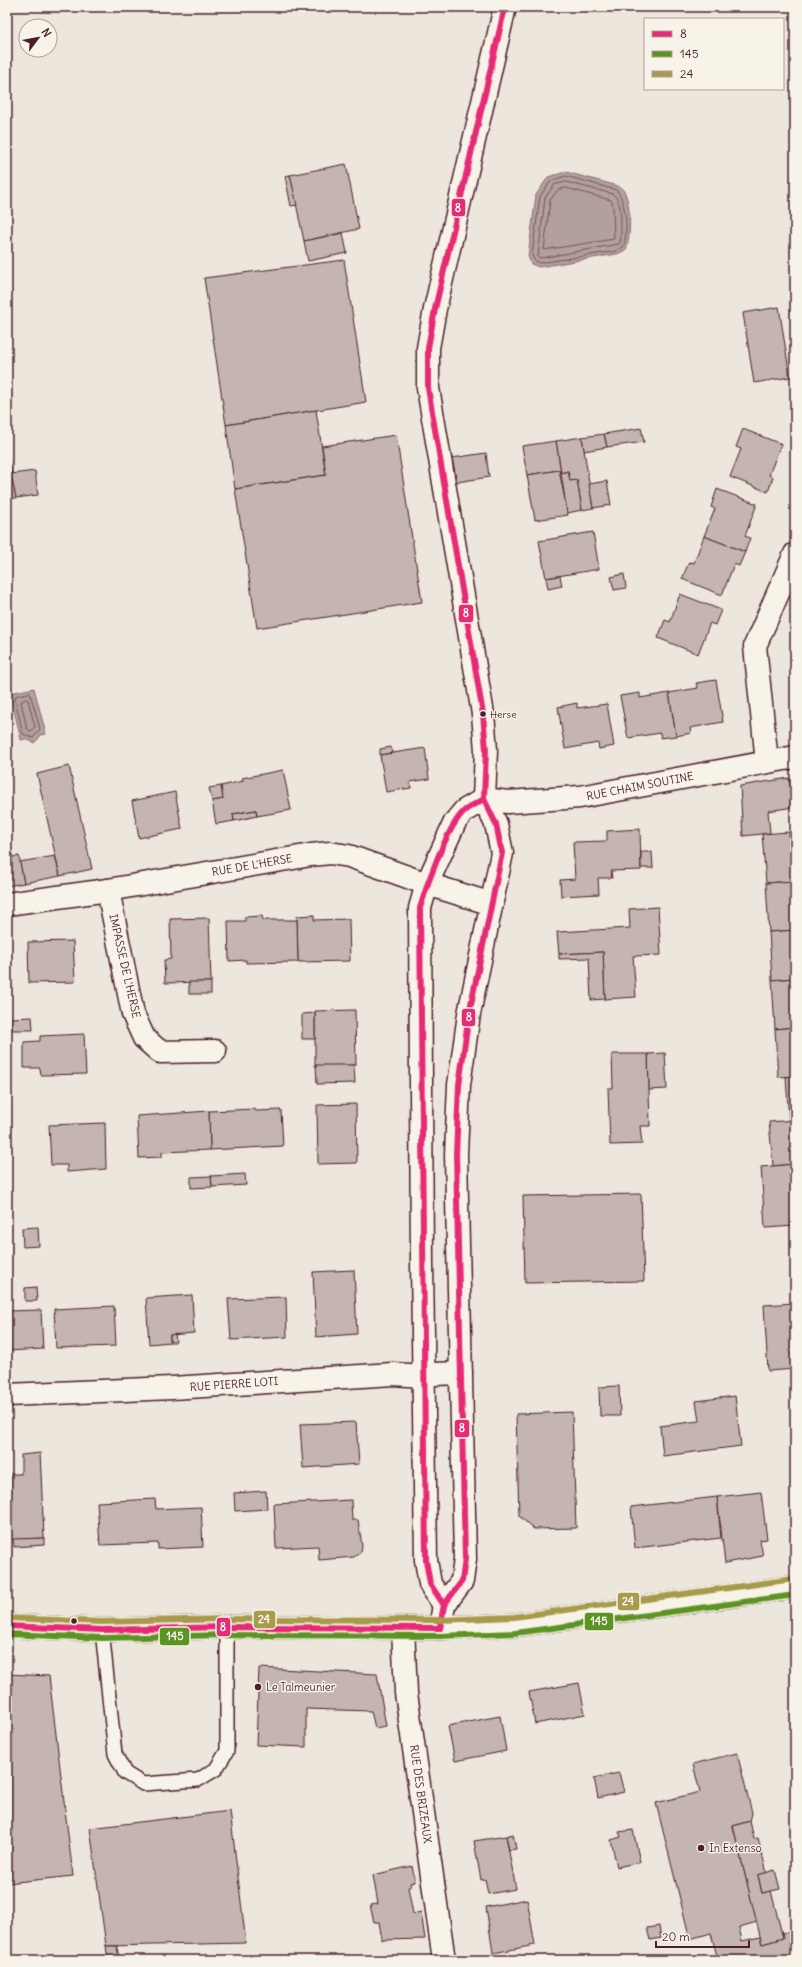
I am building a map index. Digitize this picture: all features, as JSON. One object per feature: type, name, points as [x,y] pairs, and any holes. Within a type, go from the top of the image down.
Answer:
[{"type":"street","points":[[440,1628],[444,1605],[462,1581],[465,1559],[456,1154],[459,1085],[469,1014],[502,853],[496,824],[484,799],[486,750],[483,714],[428,388],[428,348],[437,302],[505,7]]},
{"type":"street","points":[[767,762],[755,646],[795,554]]},
{"type":"street","name":"RUE CHAIM SOUTINE","points":[[484,799],[508,802],[580,797],[795,757]]},
{"type":"street","points":[[444,1605],[430,1584],[426,1560],[419,932],[420,908],[427,884],[455,822],[464,811],[484,799]]},
{"type":"street","name":"RUE DE L'HERSE","points":[[7,904],[108,890],[330,853],[349,856],[427,884],[492,904]]},
{"type":"street","name":"IMPASSE DE L'HERSE","points":[[108,890],[133,1014],[144,1038],[160,1052],[215,1051]]},
{"type":"street","name":"RUE PIERRE LOTI","points":[[7,1395],[172,1388],[393,1374],[424,1376],[434,1374],[462,1373]]},
{"type":"street","points":[[7,1626],[102,1630],[227,1627],[440,1628],[515,1625],[795,1587]]},
{"type":"street","name":"RUE DES BRIZEAUX","points":[[403,1628],[406,1693],[444,1960]]},
{"type":"lane","points":[[102,1630],[115,1754],[125,1773],[143,1784],[198,1780],[216,1769],[227,1751],[227,1627]]},
{"type":"water","points":[[566,172],[618,186],[625,192],[629,214],[628,245],[626,250],[617,254],[539,267],[531,264],[528,256],[536,195],[548,177]]},
{"type":"water","points":[[34,688],[46,734],[40,735],[34,743],[26,739],[21,740],[10,693]]},
{"type":"building","points":[[346,164],[359,229],[304,241],[290,175]]},
{"type":"building","points":[[290,175],[297,205],[291,206],[285,176]]},
{"type":"building","points":[[343,233],[347,253],[308,261],[304,241]]},
{"type":"building","points":[[344,260],[366,402],[226,425],[204,278]]},
{"type":"building","points":[[779,307],[790,377],[754,383],[743,313]]},
{"type":"building","points":[[316,410],[326,475],[235,489],[226,425]]},
{"type":"building","points":[[641,428],[644,442],[607,447],[604,434]]},
{"type":"building","points":[[743,429],[781,444],[769,475],[773,477],[768,492],[730,477],[741,449],[736,447]]},
{"type":"building","points":[[604,434],[607,447],[584,451],[582,437]]},
{"type":"building","points":[[396,435],[422,602],[257,628],[235,489],[326,475],[322,446]]},
{"type":"building","points":[[582,437],[593,508],[582,510],[577,480],[570,481],[568,471],[561,473],[556,441]]},
{"type":"building","points":[[556,441],[561,473],[559,473],[559,470],[527,475],[522,446]]},
{"type":"building","points":[[7,450],[16,498],[7,499]]},
{"type":"building","points":[[486,453],[489,477],[457,482],[452,458]]},
{"type":"building","points":[[559,470],[568,515],[535,520],[527,475]]},
{"type":"building","points":[[35,471],[38,495],[16,498],[11,474]]},
{"type":"building","points":[[568,471],[570,481],[577,480],[582,510],[567,513],[561,473]]},
{"type":"building","points":[[607,481],[611,505],[593,508],[589,484]]},
{"type":"building","points":[[717,489],[757,504],[745,536],[750,538],[745,552],[704,536],[715,509],[711,507]]},
{"type":"building","points":[[593,532],[599,569],[546,578],[539,541]]},
{"type":"building","points":[[704,536],[745,552],[739,566],[734,564],[722,595],[682,579],[689,562],[694,563]]},
{"type":"building","points":[[624,574],[626,588],[614,590],[611,577]]},
{"type":"building","points":[[560,576],[562,586],[548,589],[546,578]]},
{"type":"building","points":[[680,594],[721,610],[715,625],[710,623],[698,654],[658,638],[665,620],[670,622]]},
{"type":"building","points":[[716,680],[723,722],[690,728],[691,733],[676,736],[669,693],[698,688],[696,683]]},
{"type":"building","points":[[640,693],[640,698],[669,693],[676,736],[661,738],[660,733],[628,738],[620,696]]},
{"type":"building","points":[[577,703],[577,708],[607,704],[614,746],[599,749],[598,743],[565,749],[558,707]]},
{"type":"building","points":[[391,747],[392,753],[380,755],[380,749]]},
{"type":"building","points":[[425,748],[429,779],[410,782],[411,788],[386,792],[380,755]]},
{"type":"building","points":[[69,766],[92,869],[60,876],[37,774]]},
{"type":"building","points":[[283,770],[291,810],[257,816],[256,810],[233,814],[234,821],[216,824],[212,801],[223,799],[221,786],[243,781],[242,778]]},
{"type":"building","points":[[789,778],[794,807],[768,811],[770,833],[743,836],[740,786]]},
{"type":"building","points":[[221,786],[223,799],[212,801],[209,788]]},
{"type":"building","points":[[175,792],[182,829],[139,838],[132,801]]},
{"type":"building","points":[[256,810],[257,816],[234,821],[233,814]]},
{"type":"building","points":[[640,829],[641,870],[611,871],[612,878],[598,878],[599,894],[561,896],[560,880],[575,879],[573,842],[607,841],[607,831]]},
{"type":"building","points":[[789,832],[791,852],[795,852],[795,881],[766,883],[762,834]]},
{"type":"building","points":[[641,852],[652,852],[653,868],[641,868]]},
{"type":"building","points":[[19,856],[24,883],[7,886],[7,858]]},
{"type":"building","points":[[55,856],[60,876],[24,883],[20,862]]},
{"type":"building","points":[[795,881],[795,930],[769,932],[766,883]]},
{"type":"building","points":[[658,907],[661,955],[633,956],[636,997],[605,999],[603,952],[559,954],[557,932],[630,928],[629,909]]},
{"type":"building","points":[[314,915],[314,920],[349,919],[350,961],[298,962],[297,916]]},
{"type":"building","points":[[262,916],[263,920],[297,920],[298,962],[246,963],[246,960],[229,961],[228,921],[245,921],[245,917]]},
{"type":"building","points":[[209,918],[211,982],[165,983],[164,960],[171,959],[170,919]]},
{"type":"building","points":[[795,930],[795,978],[772,980],[769,932]]},
{"type":"building","points":[[73,941],[75,982],[29,983],[28,942]]},
{"type":"building","points":[[603,952],[605,999],[591,1000],[589,958],[559,959],[559,954]]},
{"type":"building","points":[[795,978],[795,1027],[775,1029],[772,980]]},
{"type":"building","points":[[189,982],[211,982],[211,994],[189,994]]},
{"type":"building","points":[[355,1010],[356,1065],[315,1066],[315,1011]]},
{"type":"building","points":[[315,1013],[315,1039],[302,1039],[302,1014]]},
{"type":"building","points":[[32,1017],[33,1030],[12,1030],[10,1018]]},
{"type":"building","points":[[795,1027],[795,1076],[778,1077],[775,1029]]},
{"type":"building","points":[[84,1034],[86,1074],[41,1075],[40,1068],[24,1068],[24,1042],[40,1041],[40,1036]]},
{"type":"building","points":[[665,1053],[667,1089],[649,1090],[648,1054]]},
{"type":"building","points":[[612,1054],[648,1054],[650,1126],[640,1126],[642,1144],[610,1145],[608,1088],[613,1088]]},
{"type":"building","points":[[316,1065],[354,1065],[355,1083],[317,1084]]},
{"type":"building","points":[[795,1076],[795,1120],[789,1121],[786,1077]]},
{"type":"building","points":[[356,1104],[357,1163],[318,1164],[317,1105]]},
{"type":"building","points":[[255,1109],[256,1111],[281,1110],[283,1146],[210,1150],[209,1111]]},
{"type":"building","points":[[209,1111],[210,1150],[162,1152],[162,1157],[139,1158],[137,1116]]},
{"type":"building","points":[[795,1120],[795,1164],[773,1166],[769,1122]]},
{"type":"building","points":[[105,1123],[106,1169],[67,1172],[67,1165],[51,1165],[49,1125]]},
{"type":"building","points":[[795,1164],[795,1226],[765,1228],[761,1167]]},
{"type":"building","points":[[245,1174],[246,1185],[212,1187],[211,1176]]},
{"type":"building","points":[[211,1176],[212,1187],[191,1188],[191,1177]]},
{"type":"building","points":[[641,1194],[644,1281],[525,1283],[523,1196]]},
{"type":"building","points":[[38,1227],[39,1246],[23,1247],[22,1228]]},
{"type":"building","points":[[354,1270],[357,1334],[316,1337],[313,1272]]},
{"type":"building","points":[[36,1287],[37,1301],[25,1301],[25,1288]]},
{"type":"building","points":[[192,1295],[194,1333],[170,1335],[170,1342],[149,1344],[146,1298]]},
{"type":"building","points":[[286,1297],[287,1337],[231,1340],[228,1299]]},
{"type":"building","points":[[795,1303],[795,1369],[768,1371],[764,1305]]},
{"type":"building","points":[[114,1306],[116,1346],[56,1348],[54,1309]]},
{"type":"building","points":[[41,1310],[43,1349],[7,1351],[7,1311]]},
{"type":"building","points":[[175,1334],[176,1342],[170,1342],[170,1335]]},
{"type":"building","points":[[619,1386],[620,1416],[600,1416],[599,1387]]},
{"type":"building","points":[[735,1396],[741,1446],[663,1456],[660,1426],[699,1421],[696,1401]]},
{"type":"building","points":[[572,1412],[576,1528],[534,1529],[519,1516],[516,1414]]},
{"type":"building","points":[[356,1422],[359,1464],[303,1468],[300,1424]]},
{"type":"building","points":[[40,1453],[44,1538],[7,1540],[7,1474],[21,1474],[21,1455]]},
{"type":"building","points":[[266,1491],[267,1509],[235,1511],[234,1493]]},
{"type":"building","points":[[761,1492],[767,1539],[760,1540],[763,1556],[725,1563],[717,1497]]},
{"type":"building","points":[[717,1497],[721,1538],[635,1548],[631,1507]]},
{"type":"building","points":[[155,1499],[156,1509],[201,1507],[203,1547],[158,1549],[158,1543],[100,1545],[97,1502]]},
{"type":"building","points":[[351,1500],[352,1520],[358,1520],[362,1546],[361,1552],[354,1557],[319,1560],[318,1546],[276,1548],[274,1504]]},
{"type":"building","points":[[44,1538],[44,1545],[14,1547],[13,1539]]},
{"type":"building","points":[[259,1668],[377,1674],[386,1726],[375,1728],[371,1711],[306,1709],[306,1747],[256,1745]]},
{"type":"building","points":[[7,1674],[49,1676],[73,1876],[7,1883]]},
{"type":"building","points":[[579,1683],[585,1714],[535,1724],[529,1692]]},
{"type":"building","points":[[500,1716],[506,1751],[455,1761],[448,1726]]},
{"type":"building","points":[[737,1753],[752,1813],[750,1821],[733,1826],[757,1922],[739,1927],[742,1941],[760,1937],[762,1944],[783,1938],[782,1933],[792,1931],[795,1942],[795,1960],[718,1960],[711,1933],[690,1939],[656,1803],[700,1792],[693,1764]]},
{"type":"building","points":[[619,1773],[624,1792],[598,1798],[594,1778]]},
{"type":"building","points":[[230,1811],[246,1943],[106,1946],[90,1828]]},
{"type":"building","points":[[750,1821],[754,1839],[758,1838],[767,1873],[758,1875],[762,1893],[771,1891],[783,1938],[762,1944],[733,1826]]},
{"type":"building","points":[[633,1830],[640,1862],[617,1867],[611,1840],[621,1837],[619,1832]]},
{"type":"building","points":[[513,1834],[516,1849],[509,1850],[506,1836]]},
{"type":"building","points":[[506,1836],[516,1889],[488,1894],[485,1879],[481,1880],[474,1841]]},
{"type":"building","points":[[412,1866],[415,1882],[410,1883],[411,1887],[408,1887],[413,1914],[421,1912],[425,1939],[382,1940],[379,1922],[374,1922],[370,1905],[378,1904],[373,1875]]},
{"type":"building","points":[[775,1870],[780,1889],[762,1893],[758,1875]]},
{"type":"building","points":[[527,1899],[535,1945],[493,1953],[486,1907]]},
{"type":"building","points":[[659,1926],[661,1938],[650,1940],[647,1928]]},
{"type":"building","points":[[106,1946],[117,1946],[119,1960],[108,1960]]},
{"type":"transit line","name":"8","points":[[440,1628],[444,1605],[462,1581],[465,1559],[456,1154],[459,1085],[469,1014],[502,853],[496,824],[484,799],[486,750],[483,714],[428,388],[428,348],[435,309],[505,7]]},
{"type":"transit line","name":"8","points":[[440,1628],[444,1605],[430,1584],[426,1560],[420,908],[432,872],[450,831],[463,812],[484,799]]},
{"type":"transit line","name":"24","points":[[7,1618],[102,1622],[227,1619],[440,1620],[514,1617],[794,1579]]},
{"type":"transit line","name":"145","points":[[7,1634],[102,1638],[227,1635],[440,1636],[515,1633],[795,1595]]},
{"type":"transit line","name":"8","points":[[7,1626],[102,1630],[227,1627],[440,1628]]},
{"type":"place","name":"Herse","points":[[483,714]]},
{"type":"place","name":"Le Talmeunier","points":[[258,1687]]},
{"type":"place","name":"In Extenso","points":[[701,1848]]}]
